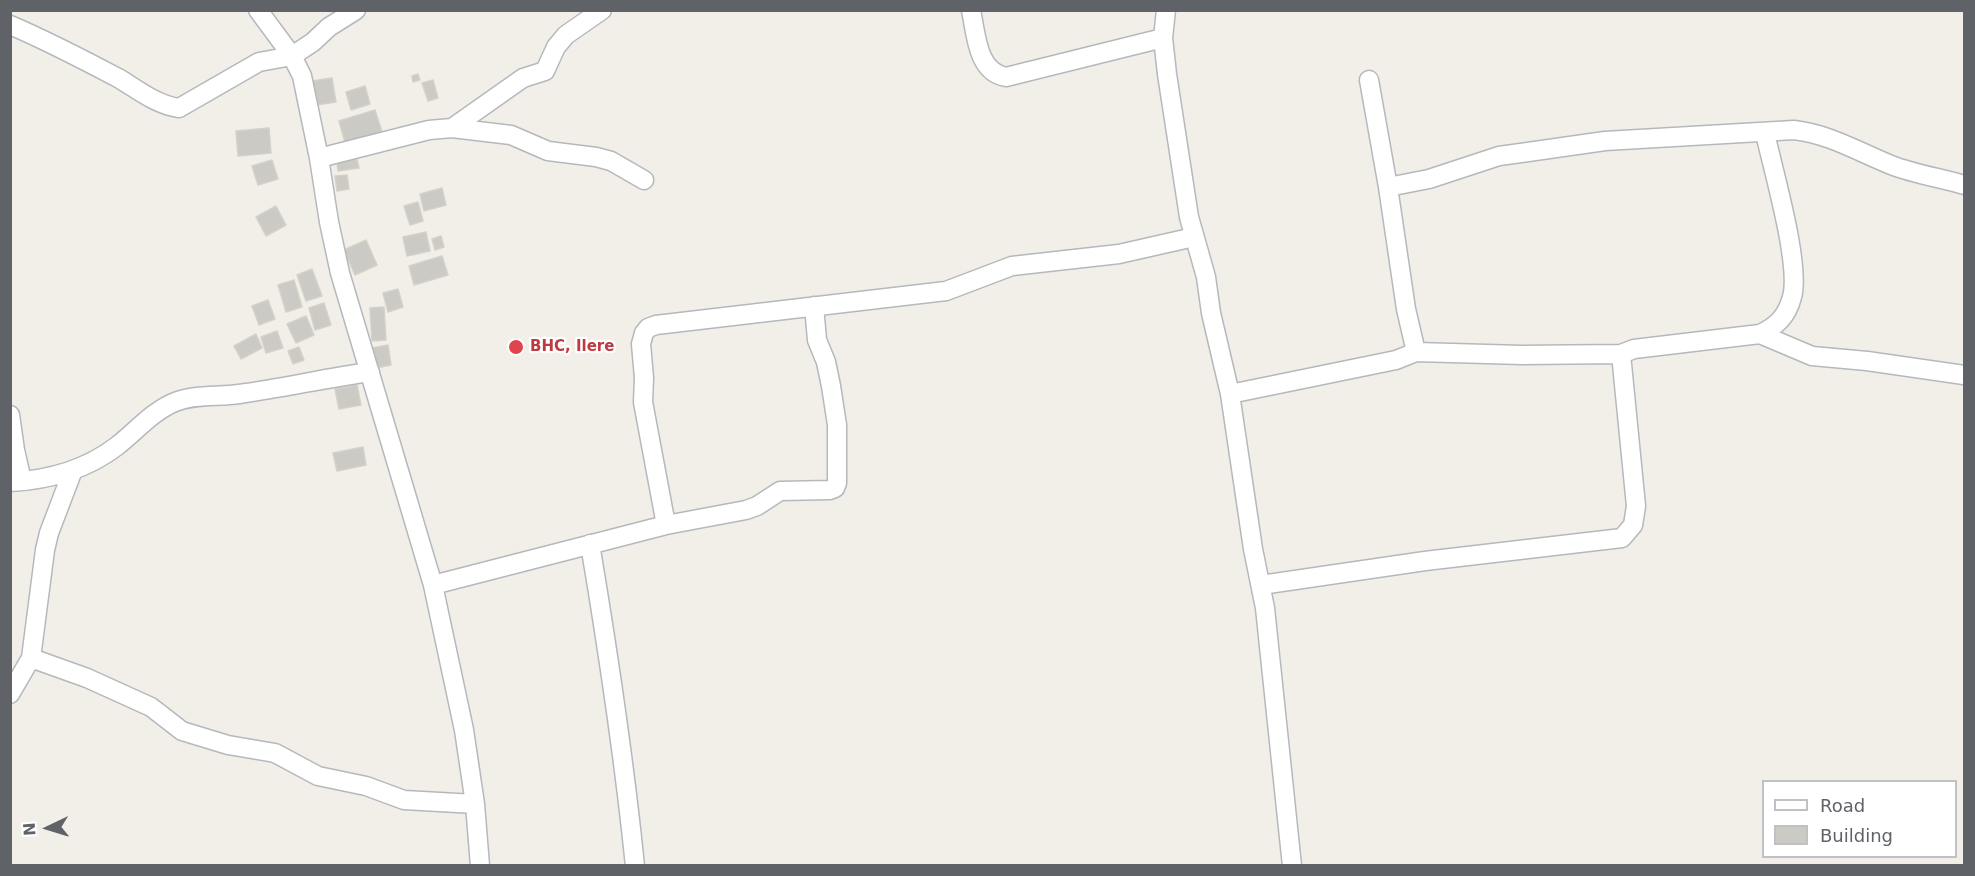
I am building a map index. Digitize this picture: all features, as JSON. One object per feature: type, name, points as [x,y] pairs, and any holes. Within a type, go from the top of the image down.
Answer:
[{"type":"street","points":[[258,10],[292,56],[302,76],[340,273],[433,585],[464,730],[475,804],[480,866]]},
{"type":"street","points":[[10,25],[34,35],[151,98],[178,108],[259,62],[292,56],[313,42],[329,27],[356,10]]},
{"type":"street","points":[[452,128],[523,78],[545,71],[556,47],[566,35],[602,10]]},
{"type":"street","points":[[971,10],[983,61],[989,70],[1006,77],[1163,38]]},
{"type":"street","points":[[1166,10],[1163,38],[1179,156],[1194,237],[1206,277],[1211,313],[1230,394],[1253,549],[1261,585],[1272,660],[1292,866]]},
{"type":"street","points":[[1369,80],[1388,187],[1404,299],[1416,352]]},
{"type":"street","points":[[319,158],[429,130],[452,128],[511,135],[548,151],[611,161],[644,180]]},
{"type":"street","points":[[1388,187],[1429,179],[1499,156],[1605,141],[1794,130],[1809,132],[1839,142],[1893,166],[1965,184]]},
{"type":"street","points":[[1230,394],[1395,360],[1416,352],[1522,355],[1621,354],[1634,349],[1760,334],[1773,328],[1784,316],[1792,296],[1794,278],[1765,133]]},
{"type":"street","points":[[666,525],[643,402],[644,378],[641,344],[648,328],[656,325],[946,291],[1012,266],[1113,255],[1194,237]]},
{"type":"street","points":[[433,585],[666,525],[746,510],[780,492],[835,488],[837,483],[837,425],[829,374],[817,340],[814,306]]},
{"type":"street","points":[[1760,334],[1793,350],[1812,356],[1867,361],[1965,375]]},
{"type":"street","points":[[1261,585],[1425,561],[1622,538],[1632,525],[1636,506],[1621,354]]},
{"type":"street","points":[[10,415],[15,450],[16,481],[73,470],[97,461],[157,412],[175,402],[189,398],[242,394],[370,372]]},
{"type":"street","points":[[10,694],[31,658],[49,532],[73,470]]},
{"type":"street","points":[[590,544],[611,675],[635,866]]},
{"type":"street","points":[[31,658],[87,678],[151,707],[182,731],[228,745],[275,753],[318,776],[366,786],[404,800],[475,804]]},
{"type":"building","points":[[418,74],[420,80],[413,82],[412,76]]},
{"type":"building","points":[[332,78],[336,102],[316,105],[312,81]]},
{"type":"building","points":[[433,80],[438,98],[428,101],[422,83]]},
{"type":"building","points":[[365,86],[370,104],[351,110],[346,92]]},
{"type":"building","points":[[375,110],[383,135],[346,146],[339,121]]},
{"type":"building","points":[[269,128],[271,153],[238,156],[236,131]]},
{"type":"building","points":[[357,159],[359,168],[338,171],[337,163]]},
{"type":"building","points":[[272,160],[278,179],[258,185],[252,166]]},
{"type":"building","points":[[347,175],[349,189],[337,191],[335,176]]},
{"type":"building","points":[[442,188],[446,205],[424,211],[420,194]]},
{"type":"building","points":[[418,202],[423,221],[410,225],[404,206]]},
{"type":"building","points":[[276,206],[286,225],[266,236],[256,217]]},
{"type":"building","points":[[426,232],[430,251],[407,256],[403,237]]},
{"type":"building","points":[[441,236],[444,247],[435,250],[432,239]]},
{"type":"building","points":[[366,240],[377,265],[355,275],[344,250]]},
{"type":"building","points":[[442,256],[448,275],[414,285],[409,266]]},
{"type":"building","points":[[312,269],[322,296],[306,301],[297,275]]},
{"type":"building","points":[[294,280],[302,307],[286,312],[278,285]]},
{"type":"building","points":[[398,289],[403,307],[388,312],[383,293]]},
{"type":"building","points":[[268,300],[275,319],[259,325],[252,306]]},
{"type":"building","points":[[324,303],[331,325],[315,330],[309,308]]},
{"type":"building","points":[[384,307],[386,340],[372,341],[370,308]]},
{"type":"building","points":[[306,316],[314,335],[296,343],[287,324]]},
{"type":"building","points":[[277,331],[283,348],[266,353],[261,337]]},
{"type":"building","points":[[256,334],[262,348],[241,359],[234,346]]},
{"type":"building","points":[[388,345],[391,365],[376,368],[372,348]]},
{"type":"building","points":[[299,347],[304,360],[293,364],[288,351]]},
{"type":"building","points":[[357,385],[361,405],[339,409],[335,389]]},
{"type":"building","points":[[363,447],[366,465],[337,471],[333,453]]},
{"type":"place","name":"BHC, Ilere","points":[[516,347]]}]
